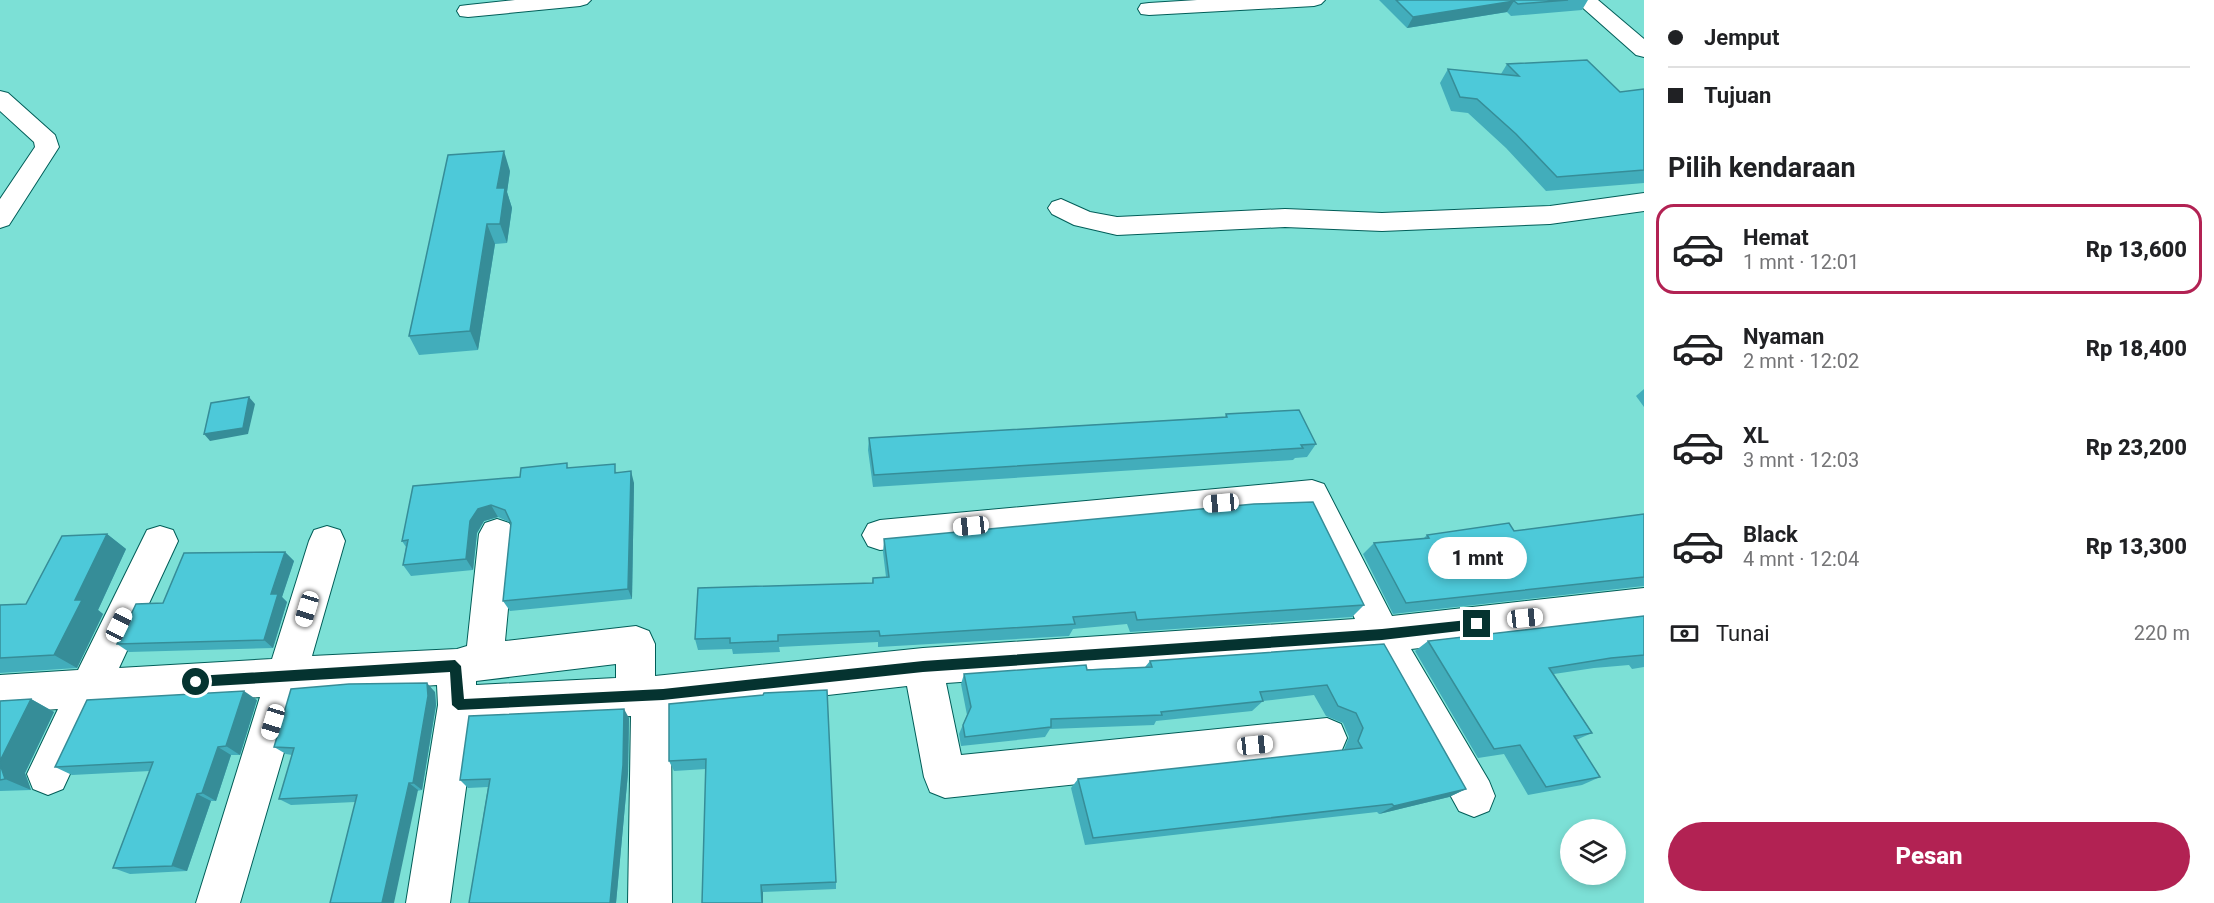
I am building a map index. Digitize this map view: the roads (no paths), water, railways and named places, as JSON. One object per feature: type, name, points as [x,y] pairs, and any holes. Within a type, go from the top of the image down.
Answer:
[{"type":"street","points":[[468,11],[580,0]]},
{"type":"street","points":[[1149,9],[1314,0]]},
{"type":"street","points":[[1585,0],[1644,50]]},
{"type":"street","points":[[1607,18],[1635,17]]},
{"type":"street","points":[[0,98],[46,140],[47,147],[0,219]]},
{"type":"street","points":[[1061,208],[1083,219],[1117,226],[1285,218],[1382,222],[1539,215],[1644,202]]},
{"type":"street","points":[[880,535],[1311,494],[1382,635],[1474,796]]},
{"type":"street","points":[[428,903],[466,678],[497,534]]},
{"type":"street","points":[[48,774],[160,541]]},
{"type":"street","points":[[218,903],[327,541]]},
{"type":"street","points":[[0,694],[286,676],[466,678],[643,696],[923,666],[1382,635],[1644,605]]},
{"type":"street","points":[[466,678],[636,644],[643,696],[650,903]]},
{"type":"street","points":[[923,666],[945,777],[1327,738]]}]
